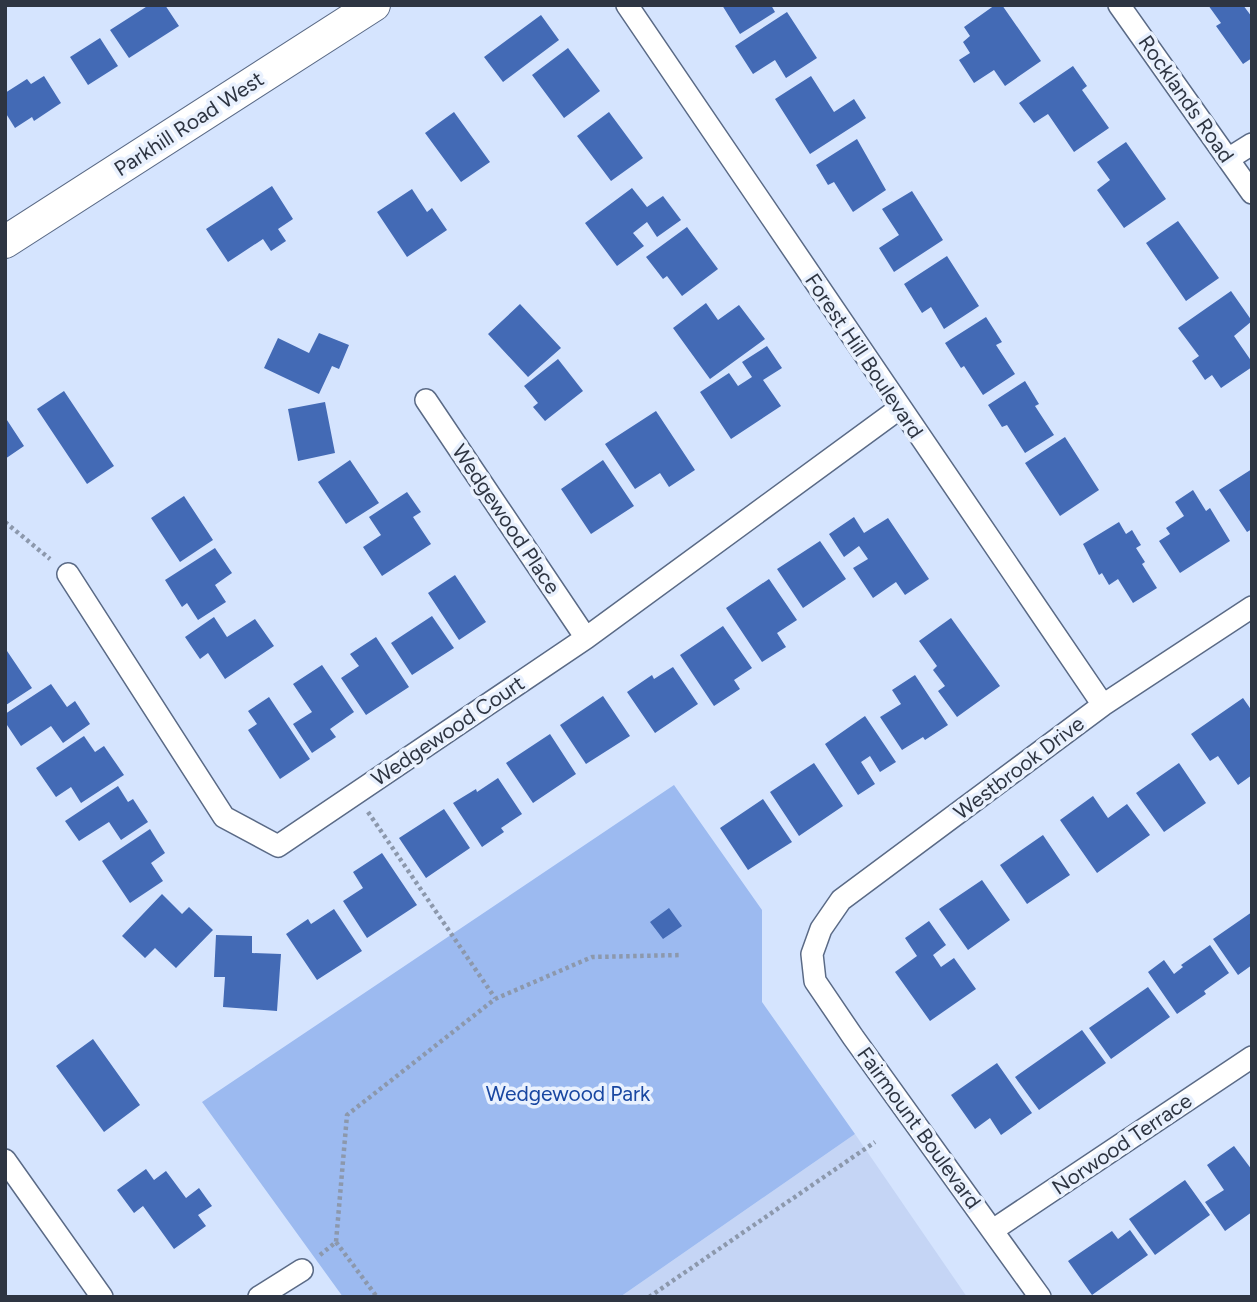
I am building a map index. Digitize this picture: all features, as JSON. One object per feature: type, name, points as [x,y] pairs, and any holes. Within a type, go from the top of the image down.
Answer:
[{"type":"main road","name":"Parkhill Road West","points":[[7,237],[374,5]]},
{"type":"street","name":"Forest Hill Boulevard","points":[[627,5],[1103,705]]},
{"type":"street","name":"Rocklands Road","points":[[1119,5],[1252,193]]},
{"type":"street","points":[[1228,159],[1252,144]]},
{"type":"street","name":"Wedgewood Place","points":[[426,400],[586,638]]},
{"type":"street","name":"Wedgewood Court","points":[[68,574],[224,817],[278,846],[586,638],[900,408]]},
{"type":"street","name":"Westbrook Drive","points":[[813,954],[821,929],[841,900],[1103,705],[1252,607]]},
{"type":"street","name":"Fairmount Boulevard","points":[[813,954],[815,981],[860,1048],[1040,1297]]},
{"type":"street","name":"Norwood Terrace","points":[[993,1230],[1252,1057]]},
{"type":"street","points":[[5,1160],[102,1297]]},
{"type":"street","points":[[259,1297],[302,1270]]},
{"type":"path","points":[[5,522],[68,574]]},
{"type":"path","points":[[356,794],[495,999]]},
{"type":"path","points":[[377,1297],[335,1242],[347,1115],[495,999],[592,957],[681,956]]},
{"type":"path","points":[[649,1297],[876,1142]]},
{"type":"path","points":[[302,1270],[335,1242]]},
{"type":"shaded area","points":[[855,1134],[967,1297],[620,1297]]},
{"type":"green space","name":"Wedgewood Park","points":[[674,785],[762,910],[762,1002],[855,1134],[620,1297],[343,1297],[202,1102]]},
{"type":"building","points":[[149,5],[165,5],[179,26],[129,58],[110,30]]},
{"type":"building","points":[[722,5],[771,5],[775,12],[740,34]]},
{"type":"building","points":[[995,5],[1002,5],[1041,61],[1005,86],[994,70],[974,83],[959,60],[970,53],[963,42],[970,36],[964,27]]},
{"type":"building","points":[[1208,5],[1243,5],[1252,17],[1252,58],[1243,64],[1216,26],[1221,23]]},
{"type":"building","points":[[787,12],[817,58],[786,78],[775,60],[753,74],[735,46]]},
{"type":"building","points":[[541,15],[559,40],[503,82],[484,57]]},
{"type":"building","points":[[100,38],[118,66],[88,85],[70,57]]},
{"type":"building","points":[[568,48],[600,91],[564,118],[532,75]]},
{"type":"building","points":[[1073,66],[1087,86],[1082,90],[1109,128],[1074,152],[1048,114],[1034,123],[1019,103]]},
{"type":"building","points":[[44,76],[61,103],[34,121],[32,117],[15,128],[5,112],[5,93],[27,79],[31,84]]},
{"type":"building","points":[[811,76],[834,112],[854,99],[866,118],[810,154],[775,99]]},
{"type":"building","points":[[454,112],[490,162],[461,182],[425,133]]},
{"type":"building","points":[[609,112],[643,158],[611,181],[577,136]]},
{"type":"building","points":[[857,139],[886,190],[853,212],[834,182],[828,185],[816,165]]},
{"type":"building","points":[[1126,142],[1166,199],[1124,228],[1097,190],[1110,180],[1097,162]]},
{"type":"building","points":[[272,186],[293,219],[278,229],[286,241],[271,251],[263,239],[228,262],[206,229]]},
{"type":"building","points":[[632,188],[647,207],[663,196],[681,220],[657,237],[647,222],[633,233],[644,246],[617,266],[585,223]]},
{"type":"building","points":[[412,189],[427,212],[432,208],[447,230],[407,257],[377,212]]},
{"type":"building","points":[[912,191],[943,240],[894,272],[879,248],[899,235],[882,209]]},
{"type":"building","points":[[1178,221],[1219,278],[1186,301],[1146,243]]},
{"type":"building","points":[[687,227],[718,269],[682,296],[667,276],[663,279],[646,257]]},
{"type":"building","points":[[947,256],[979,306],[944,329],[931,307],[922,313],[904,284]]},
{"type":"building","points":[[1231,291],[1252,321],[1234,336],[1252,362],[1252,367],[1221,388],[1212,375],[1205,380],[1192,361],[1199,356],[1178,328]]},
{"type":"building","points":[[706,303],[718,320],[739,305],[765,339],[710,379],[673,328]]},
{"type":"building","points":[[520,304],[561,348],[528,377],[488,334]]},
{"type":"building","points":[[986,317],[1002,342],[996,345],[1015,374],[983,395],[945,343]]},
{"type":"building","points":[[319,333],[349,345],[339,369],[332,366],[319,394],[264,368],[278,338],[309,353]]},
{"type":"building","points":[[767,346],[782,368],[763,380],[781,406],[731,439],[700,392],[729,373],[738,386],[752,377],[742,362]]},
{"type":"building","points":[[558,359],[583,391],[545,421],[533,407],[538,403],[524,386]]},
{"type":"building","points":[[1025,381],[1039,404],[1035,406],[1054,435],[1025,453],[1007,425],[1002,427],[988,405]]},
{"type":"building","points":[[64,391],[114,466],[87,484],[37,409]]},
{"type":"building","points":[[325,402],[335,453],[298,461],[288,409]]},
{"type":"building","points":[[656,411],[695,470],[669,487],[660,473],[635,489],[605,444]]},
{"type":"building","points":[[5,417],[24,446],[5,459]]},
{"type":"building","points":[[1065,437],[1099,490],[1060,516],[1025,463]]},
{"type":"building","points":[[350,460],[379,503],[346,524],[318,482]]},
{"type":"building","points":[[603,460],[634,506],[591,534],[561,489]]},
{"type":"building","points":[[1252,469],[1252,529],[1247,532],[1219,490]]},
{"type":"building","points":[[1193,490],[1206,511],[1210,508],[1230,541],[1180,573],[1159,541],[1170,534],[1166,528],[1184,516],[1175,502]]},
{"type":"building","points":[[407,492],[421,512],[413,517],[431,544],[382,576],[363,547],[381,535],[369,517]]},
{"type":"building","points":[[184,496],[213,540],[180,562],[151,518]]},
{"type":"building","points":[[854,517],[864,533],[888,518],[929,579],[905,595],[896,582],[873,598],[853,568],[868,559],[859,546],[844,557],[829,534]]},
{"type":"building","points":[[1119,522],[1126,534],[1132,530],[1141,545],[1136,548],[1145,562],[1142,564],[1157,588],[1133,603],[1118,579],[1109,585],[1102,573],[1099,575],[1083,544]]},
{"type":"building","points":[[820,541],[846,579],[803,608],[777,569]]},
{"type":"building","points":[[215,548],[232,573],[215,585],[226,602],[198,620],[187,603],[182,607],[165,580]]},
{"type":"building","points":[[455,575],[486,622],[459,640],[428,593]]},
{"type":"building","points":[[769,579],[797,620],[777,633],[786,647],[762,662],[726,608]]},
{"type":"building","points":[[432,616],[454,648],[412,675],[391,643]]},
{"type":"building","points":[[214,617],[227,637],[255,619],[274,646],[225,679],[208,653],[200,659],[185,637]]},
{"type":"building","points":[[951,618],[1000,686],[957,717],[938,691],[945,686],[933,670],[937,666],[919,641]]},
{"type":"building","points":[[723,626],[752,668],[734,680],[740,689],[714,706],[680,655]]},
{"type":"building","points":[[376,637],[409,687],[366,715],[341,678],[359,666],[350,654]]},
{"type":"building","points":[[5,648],[32,688],[6,705],[5,704]]},
{"type":"building","points":[[322,665],[354,712],[330,729],[336,737],[312,753],[293,724],[312,712],[293,684]]},
{"type":"building","points":[[673,667],[698,704],[655,733],[627,692],[652,675],[654,679]]},
{"type":"building","points":[[915,675],[948,725],[925,740],[923,737],[902,750],[880,717],[901,704],[892,690]]},
{"type":"building","points":[[51,684],[67,707],[75,701],[90,724],[63,743],[51,726],[21,746],[5,722],[5,714]]},
{"type":"building","points":[[603,696],[630,736],[586,764],[560,725]]},
{"type":"building","points":[[269,697],[310,759],[280,779],[248,730],[257,724],[248,711]]},
{"type":"building","points":[[1243,698],[1252,711],[1252,775],[1238,785],[1218,756],[1210,761],[1191,734]]},
{"type":"building","points":[[865,716],[896,762],[880,772],[870,756],[861,762],[875,784],[858,795],[825,744]]},
{"type":"building","points":[[550,734],[576,774],[533,803],[506,763]]},
{"type":"building","points":[[84,736],[95,752],[104,746],[124,775],[81,803],[71,787],[56,797],[36,768]]},
{"type":"building","points":[[814,763],[843,806],[799,836],[770,792]]},
{"type":"building","points":[[1179,763],[1206,803],[1164,832],[1136,793]]},
{"type":"building","points":[[498,778],[522,814],[501,828],[504,832],[482,847],[453,803]]},
{"type":"building","points":[[118,786],[128,802],[133,799],[148,822],[121,840],[109,822],[79,841],[65,821]]},
{"type":"building","points":[[1093,796],[1108,818],[1127,804],[1150,835],[1097,873],[1060,820]]},
{"type":"building","points":[[763,799],[792,842],[748,870],[720,828]]},
{"type":"building","points":[[444,809],[470,848],[426,878],[399,838]]},
{"type":"building","points":[[150,829],[165,853],[151,863],[163,881],[130,903],[102,861]]},
{"type":"building","points":[[1043,835],[1070,875],[1027,904],[1000,865]]},
{"type":"building","points":[[382,853],[417,905],[367,938],[343,901],[363,888],[353,872]]},
{"type":"building","points":[[982,880],[1010,920],[968,950],[939,909]]},
{"type":"building","points":[[162,894],[182,914],[189,907],[213,930],[176,968],[155,948],[145,958],[122,936]]},
{"type":"building","points":[[669,908],[682,926],[663,939],[650,922]]},
{"type":"building","points":[[334,909],[362,951],[317,980],[286,934],[308,919],[311,924]]},
{"type":"building","points":[[1252,912],[1252,965],[1238,975],[1213,939]]},
{"type":"building","points":[[929,921],[946,945],[933,955],[941,967],[954,958],[976,989],[930,1021],[895,972],[917,956],[905,938]]},
{"type":"building","points":[[216,935],[252,936],[252,953],[281,954],[277,1011],[223,1007],[225,977],[214,977]]},
{"type":"building","points":[[1210,945],[1229,973],[1204,991],[1206,994],[1177,1014],[1148,972],[1164,960],[1174,974],[1183,967],[1181,965]]},
{"type":"building","points":[[1148,987],[1170,1017],[1111,1059],[1089,1028]]},
{"type":"building","points":[[1082,1030],[1106,1063],[1039,1110],[1015,1077]]},
{"type":"building","points":[[93,1039],[140,1105],[104,1132],[56,1066]]},
{"type":"building","points":[[997,1063],[1032,1113],[1001,1135],[990,1118],[975,1129],[951,1095]]},
{"type":"building","points":[[1234,1146],[1252,1170],[1252,1212],[1225,1231],[1205,1202],[1224,1190],[1207,1165]]},
{"type":"building","points":[[146,1169],[154,1180],[166,1171],[186,1198],[199,1188],[212,1206],[198,1215],[206,1226],[174,1249],[143,1206],[134,1213],[117,1190]]},
{"type":"building","points":[[1185,1180],[1210,1215],[1155,1255],[1129,1219]]},
{"type":"building","points":[[1130,1230],[1148,1255],[1092,1295],[1068,1261],[1112,1231],[1118,1239]]}]
